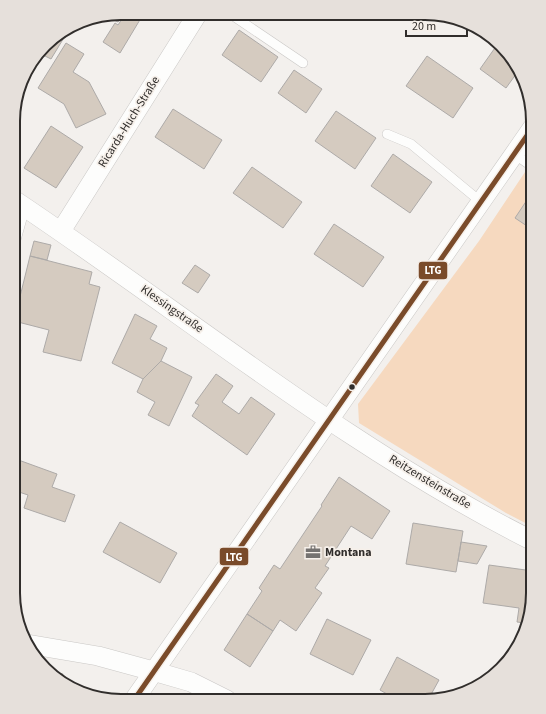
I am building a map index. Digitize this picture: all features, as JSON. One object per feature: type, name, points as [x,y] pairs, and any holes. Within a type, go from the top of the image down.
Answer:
[{"type":"street","name":"Ricarda-Huch-Straße","points":[[60,231],[194,20]]},
{"type":"street","points":[[138,694],[526,137]]},
{"type":"street","name":"Klessingstraße","points":[[20,204],[329,420]]},
{"type":"street","name":"Reitzensteinstraße","points":[[329,420],[431,485],[526,537]]},
{"type":"street","points":[[36,645],[98,656],[191,682],[215,694]]},
{"type":"lane","points":[[239,20],[303,63]]},
{"type":"lane","points":[[387,134],[411,144],[481,202]]},
{"type":"lane","points":[[514,154],[526,162]]},
{"type":"shaded area","points":[[526,170],[526,523],[506,513],[359,423],[358,404],[479,241]]},
{"type":"building","points":[[121,20],[140,20],[120,53],[103,42],[115,23],[118,25]]},
{"type":"building","points":[[239,30],[278,57],[261,82],[222,55]]},
{"type":"building","points":[[63,39],[51,59],[44,56],[54,45]]},
{"type":"building","points":[[66,43],[84,54],[73,72],[89,82],[106,114],[76,128],[64,104],[38,88]]},
{"type":"building","points":[[494,49],[501,54],[515,75],[506,88],[480,69]]},
{"type":"building","points":[[427,56],[473,88],[453,118],[406,86]]},
{"type":"building","points":[[294,70],[322,89],[306,113],[278,93]]},
{"type":"building","points":[[173,109],[222,140],[204,169],[155,137]]},
{"type":"building","points":[[336,111],[376,138],[355,169],[315,141]]},
{"type":"building","points":[[51,126],[83,147],[56,188],[24,168]]},
{"type":"building","points":[[393,154],[432,182],[410,213],[371,186]]},
{"type":"building","points":[[252,167],[302,202],[283,228],[233,193]]},
{"type":"building","points":[[526,202],[526,225],[515,218]]},
{"type":"building","points":[[334,224],[384,257],[363,287],[314,254]]},
{"type":"building","points":[[34,241],[51,245],[47,260],[30,256]]},
{"type":"building","points":[[30,256],[92,272],[89,284],[100,287],[81,361],[43,352],[49,330],[20,323],[20,297]]},
{"type":"building","points":[[195,265],[210,275],[198,293],[182,283]]},
{"type":"building","points":[[135,314],[157,326],[150,339],[167,348],[161,361],[143,379],[112,363]]},
{"type":"building","points":[[161,361],[192,377],[169,426],[148,415],[155,402],[137,392],[143,379]]},
{"type":"building","points":[[216,374],[233,386],[222,402],[239,414],[251,397],[275,414],[247,455],[192,416],[199,405],[195,403]]},
{"type":"building","points":[[20,461],[57,474],[52,487],[75,495],[65,522],[24,508],[28,495],[20,492]]},
{"type":"building","name":"Montana","points":[[339,477],[390,511],[372,539],[351,526],[325,566],[329,568],[315,588],[322,593],[296,631],[280,620],[273,631],[247,614],[262,591],[259,588],[274,565],[280,569],[322,506],[321,505]]},
{"type":"building","points":[[120,522],[177,553],[160,583],[103,552]]},
{"type":"building","points":[[413,523],[463,531],[456,572],[406,564]]},
{"type":"building","points":[[461,542],[487,546],[477,564],[458,561]]},
{"type":"building","points":[[489,565],[526,570],[526,599],[522,623],[517,622],[519,608],[483,603]]},
{"type":"building","points":[[247,614],[273,631],[250,667],[224,650]]},
{"type":"building","points":[[327,619],[371,640],[353,675],[310,654]]},
{"type":"building","points":[[397,657],[439,680],[432,693],[387,694],[380,690]]},
{"type":"transit line","name":"LTG","points":[[138,694],[526,137]]},
{"type":"place","name":"Montana","points":[[313,552]]}]
